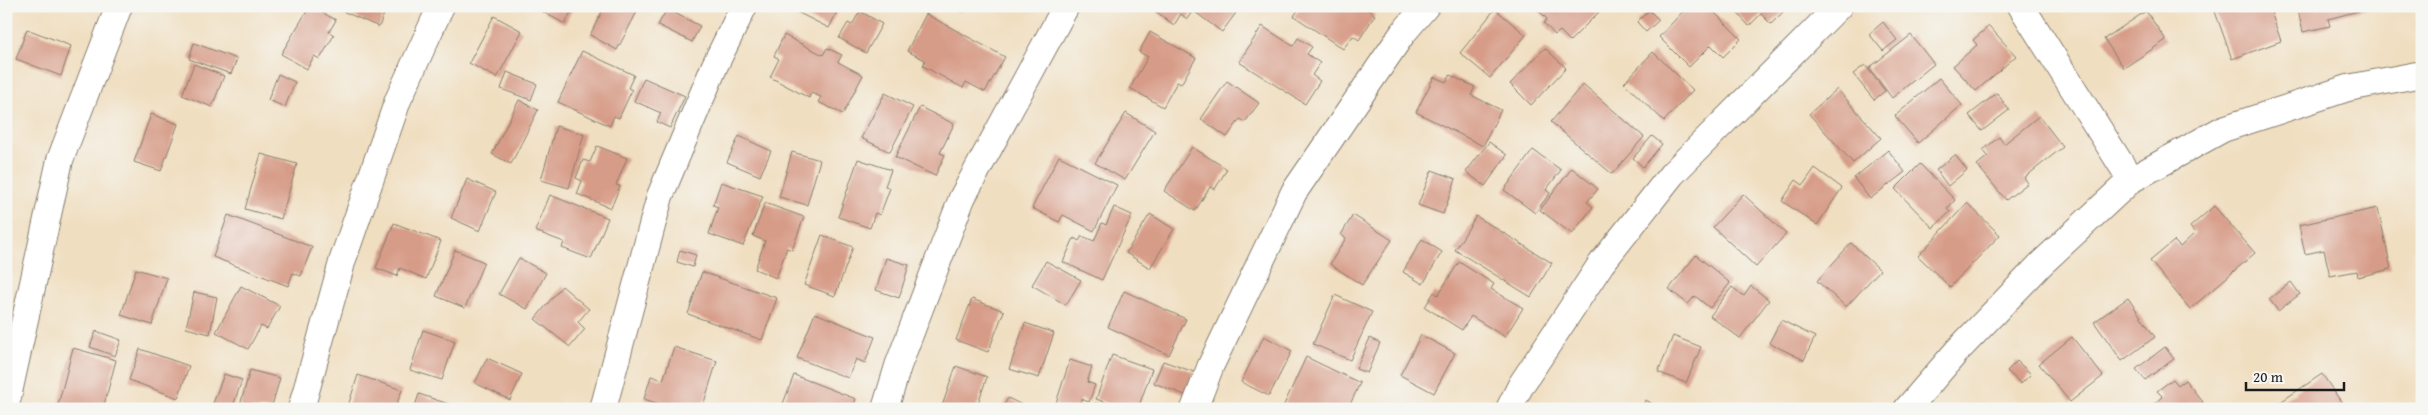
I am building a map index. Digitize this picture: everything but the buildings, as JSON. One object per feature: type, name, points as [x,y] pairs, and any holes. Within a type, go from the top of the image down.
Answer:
[{"type":"street","points":[[6,406],[60,160],[119,6]]},
{"type":"street","points":[[301,409],[343,259],[398,100],[441,6]]},
{"type":"street","points":[[603,409],[660,196],[715,65],[744,6]]},
{"type":"street","points":[[885,409],[898,366],[962,198],[1066,6]]},
{"type":"street","points":[[1194,409],[1211,365],[1294,192],[1403,33],[1426,6]]},
{"type":"street","points":[[1509,409],[1521,385],[1600,264],[1672,174],[1839,6]]},
{"type":"street","points":[[2020,6],[2131,180]]},
{"type":"street","points":[[1907,409],[1958,350],[2042,263],[2131,180],[2223,129],[2348,88],[2422,74]]}]
